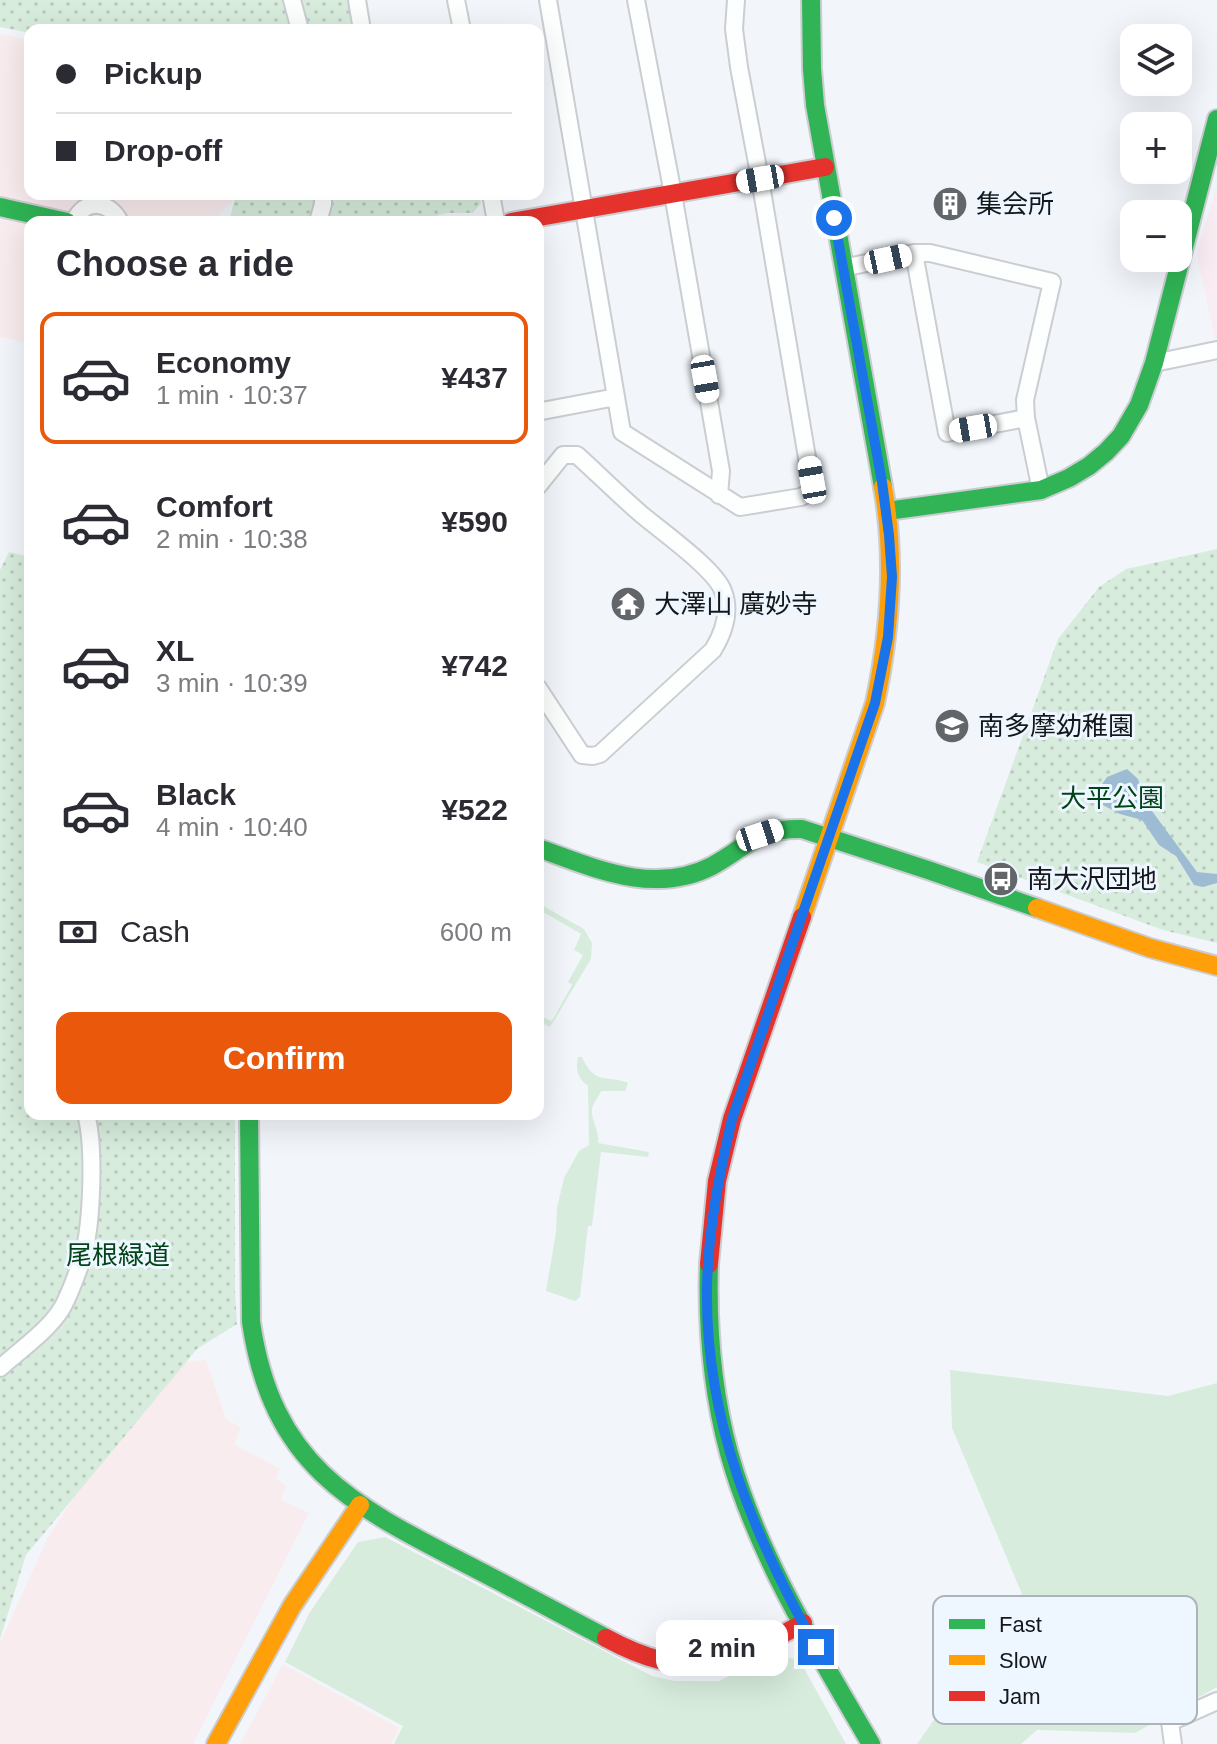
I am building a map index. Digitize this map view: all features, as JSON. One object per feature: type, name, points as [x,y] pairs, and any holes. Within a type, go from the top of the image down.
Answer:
[{"type":"street","points":[[292,0],[298,24]]},
{"type":"street","points":[[357,0],[361,24]]},
{"type":"street","points":[[456,0],[461,24]]},
{"type":"street","points":[[548,0],[622,432],[740,507],[801,497],[812,487],[739,67],[734,29],[736,0]]},
{"type":"street","points":[[636,0],[721,471],[719,495]]},
{"type":"street","points":[[811,0],[812,69],[825,167],[887,511],[892,577],[888,637],[875,703],[732,1119],[716,1188],[707,1289],[715,1382],[727,1446],[741,1490],[765,1550],[871,1744]]},
{"type":"street","points":[[887,511],[1041,490],[1089,466],[1113,444],[1135,413],[1154,363],[1217,119]]},
{"type":"street","points":[[544,216],[825,167]]},
{"type":"street","points":[[76,216],[83,209],[96,204],[104,205],[116,216]]},
{"type":"street","points":[[0,207],[40,216]]},
{"type":"street","points":[[843,268],[914,253],[930,253],[1052,282],[1025,400],[1041,490]]},
{"type":"street","points":[[914,253],[947,433],[1026,418]]},
{"type":"street","points":[[1154,363],[1217,350]]},
{"type":"street","points":[[544,411],[616,397]]},
{"type":"street","points":[[544,479],[563,455],[577,455],[714,575],[723,591],[726,623],[713,650],[600,754],[582,755],[544,697]]},
{"type":"street","points":[[544,850],[629,879],[653,882],[701,872],[751,840],[776,830],[802,829],[1150,948],[1217,966]]},
{"type":"street","points":[[0,1368],[48,1325],[62,1308],[83,1257],[91,1148],[87,1120]]},
{"type":"street","points":[[249,1120],[251,1322],[259,1365],[278,1415],[301,1452],[327,1480],[360,1505],[425,1543],[648,1658],[706,1665],[746,1653],[803,1623]]},
{"type":"street","points":[[216,1744],[285,1617],[360,1505]]},
{"type":"street","points":[[1197,1710],[1217,1701]]},
{"type":"street","points":[[1170,1724],[1173,1744]]},
{"type":"shaded area","points":[[0,34],[24,39],[24,200],[233,200],[218,216],[24,216],[24,342],[0,337]]},
{"type":"shaded area","points":[[1217,184],[1217,338],[1215,339],[1198,250]]},
{"type":"shaded area","points":[[206,1360],[226,1419],[241,1427],[234,1444],[280,1469],[276,1479],[287,1486],[281,1500],[309,1513],[193,1744],[0,1744],[0,1643],[47,1539],[84,1481],[179,1363]]},
{"type":"shaded area","points":[[283,1664],[399,1728],[391,1744],[240,1744]]},
{"type":"green space","points":[[0,0],[349,0],[353,24],[24,24],[24,32],[0,27]]},
{"type":"green space","points":[[234,200],[480,200],[481,203],[473,213],[436,216],[230,216]]},
{"type":"green space","name":"大平公園","points":[[1217,549],[1217,943],[1163,930],[977,862],[1058,639],[1099,587],[1126,569]]},
{"type":"green space","name":"尾根緑道","points":[[9,552],[24,556],[24,1120],[235,1120],[237,1324],[197,1349],[26,1555],[0,1639],[0,570]]},
{"type":"green space","points":[[544,906],[584,929],[592,943],[591,959],[550,1027],[544,1024],[544,1018],[552,1021],[572,985],[568,982],[583,955],[574,950],[581,934],[544,912]]},
{"type":"green space","points":[[578,1057],[582,1057],[596,1076],[628,1083],[625,1091],[601,1091],[594,1104],[592,1113],[598,1143],[649,1152],[648,1157],[601,1152],[580,1297],[575,1301],[546,1291],[564,1178],[579,1151],[589,1145],[588,1086],[578,1074]]},
{"type":"green space","points":[[950,1370],[1168,1396],[1217,1383],[1217,1687],[1197,1698],[1197,1596],[1021,1596],[952,1428]]},
{"type":"green space","points":[[385,1537],[652,1676],[675,1681],[719,1681],[776,1654],[800,1661],[846,1744],[394,1744],[403,1726],[285,1662],[310,1612],[358,1542]]},
{"type":"green space","points":[[933,1721],[933,1724],[1151,1724],[1135,1733],[1037,1730],[1021,1744],[917,1744]]},
{"type":"water","points":[[1127,769],[1138,779],[1146,803],[1197,872],[1217,874],[1217,883],[1203,887],[1194,885],[1176,856],[1159,845],[1142,820],[1120,814],[1101,804],[1098,790],[1107,777]]},
{"type":"traffic: fast","points":[[811,0],[815,105],[883,487]]},
{"type":"traffic: fast","points":[[887,511],[1041,490],[1089,466],[1121,436],[1139,405],[1154,363],[1217,119]]},
{"type":"traffic: fast","points":[[0,207],[40,216]]},
{"type":"traffic: fast","points":[[544,850],[624,876],[668,879],[712,866],[763,835],[786,829],[802,829],[1037,908]]},
{"type":"traffic: fast","points":[[249,1120],[251,1322],[261,1371],[277,1411],[297,1445],[322,1474],[386,1521],[606,1638]]},
{"type":"traffic: fast","points":[[709,1264],[710,1336],[715,1383],[723,1430],[741,1492],[791,1603],[871,1744]]},
{"type":"traffic: slow","points":[[802,917],[875,703],[890,595],[889,541],[883,487]]},
{"type":"traffic: slow","points":[[1037,908],[1150,948],[1217,966]]},
{"type":"traffic: slow","points":[[216,1744],[292,1606],[360,1505]]},
{"type":"traffic: jam","points":[[544,216],[825,167]]},
{"type":"traffic: jam","points":[[709,1264],[717,1181],[732,1119],[802,917]]},
{"type":"traffic: jam","points":[[606,1638],[660,1660],[684,1664],[707,1663],[752,1649],[803,1623]]},
{"type":"place","name":"集会所","points":[[950,204]]},
{"type":"place","name":"大澤山 廣妙寺","points":[[628,604]]},
{"type":"place","name":"南多摩幼稚園","points":[[952,726]]},
{"type":"place","name":"南大沢団地","points":[[1001,879]]},
{"type":"route","points":[[816,1647],[765,1550],[727,1446],[709,1335],[707,1289],[716,1188],[732,1119],[875,703],[888,637],[892,577],[887,511],[834,218]]}]
